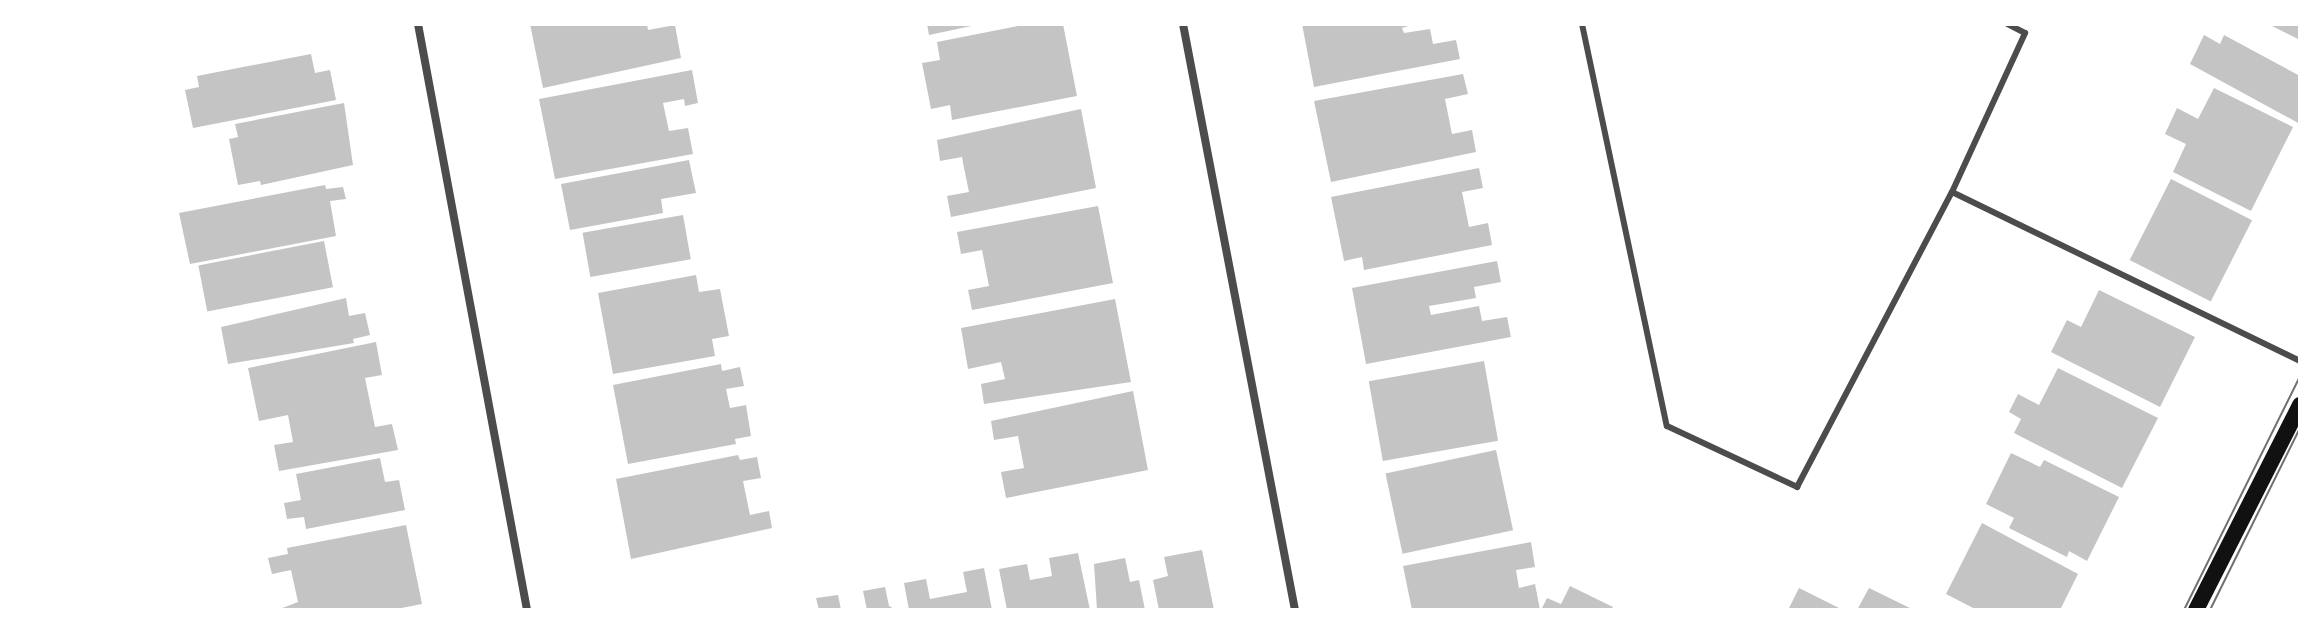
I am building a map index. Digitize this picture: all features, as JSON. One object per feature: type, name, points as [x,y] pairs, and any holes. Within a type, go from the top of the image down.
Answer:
[{"type":"main road","points":[[2196,610],[2300,405]]},
{"type":"street","points":[[418,24],[527,610]]},
{"type":"street","points":[[1183,24],[1295,610]]},
{"type":"lane","points":[[1582,24],[1667,426],[1797,487],[1952,192],[2025,33],[2007,24]]},
{"type":"lane","points":[[1952,192],[2300,361]]},
{"type":"building","points":[[530,24],[647,24],[648,30],[675,25],[681,58],[543,88]]},
{"type":"building","points":[[927,24],[976,24],[976,25],[929,35]]},
{"type":"building","points":[[1028,24],[1063,24],[1077,96],[952,120],[950,105],[931,109],[922,63],[940,60],[937,42]]},
{"type":"building","points":[[1302,24],[1415,24],[1402,28],[1404,33],[1430,29],[1433,44],[1456,40],[1460,59],[1314,87]]},
{"type":"building","points":[[2268,24],[2300,24],[2300,40]]},
{"type":"building","points":[[2204,35],[2220,44],[2224,35],[2300,76],[2300,124],[2190,64]]},
{"type":"building","points":[[311,54],[315,73],[330,70],[336,100],[193,128],[185,90],[199,87],[197,76]]},
{"type":"building","points":[[692,70],[698,103],[685,106],[684,99],[663,103],[669,131],[688,128],[693,154],[555,179],[539,99]]},
{"type":"building","points":[[1463,74],[1468,94],[1445,99],[1452,134],[1472,130],[1476,152],[1331,182],[1314,101]]},
{"type":"building","points":[[2214,88],[2293,127],[2251,211],[2173,172],[2186,144],[2165,134],[2177,108],[2198,119]]},
{"type":"building","points":[[344,103],[353,165],[261,185],[260,181],[238,185],[229,139],[238,137],[235,124]]},
{"type":"building","points":[[1081,109],[1096,188],[951,217],[947,196],[969,192],[962,157],[940,161],[937,140]]},
{"type":"building","points":[[689,160],[696,193],[661,199],[663,213],[570,230],[561,184]]},
{"type":"building","points":[[1479,168],[1483,188],[1462,192],[1469,227],[1488,223],[1492,245],[1364,270],[1362,257],[1344,261],[1331,197]]},
{"type":"building","points":[[2171,179],[2252,220],[2211,301],[2130,260]]},
{"type":"building","points":[[325,185],[326,189],[343,187],[346,199],[330,201],[336,236],[190,264],[179,213]]},
{"type":"building","points":[[1098,206],[1113,283],[972,310],[968,290],[989,286],[982,250],[961,254],[957,232]]},
{"type":"building","points":[[683,215],[691,259],[590,277],[583,233]]},
{"type":"building","points":[[324,241],[333,287],[207,312],[198,265]]},
{"type":"building","points":[[1497,261],[1501,282],[1474,287],[1476,298],[1429,306],[1431,315],[1479,306],[1482,321],[1507,317],[1511,337],[1366,364],[1352,288]]},
{"type":"building","points":[[696,275],[699,292],[720,289],[729,336],[712,339],[715,356],[613,374],[598,293]]},
{"type":"building","points":[[2099,290],[2195,337],[2160,407],[2051,352],[2067,320],[2081,327]]},
{"type":"building","points":[[346,298],[349,316],[365,313],[370,335],[353,339],[354,343],[228,364],[221,327]]},
{"type":"building","points":[[1115,299],[1131,382],[984,404],[981,384],[1005,379],[1001,362],[968,369],[961,328]]},
{"type":"building","points":[[376,342],[382,375],[365,378],[375,427],[392,424],[398,450],[279,471],[274,445],[293,442],[288,415],[259,421],[248,368]]},
{"type":"building","points":[[1484,361],[1498,441],[1383,461],[1369,381]]},
{"type":"building","points":[[721,364],[722,371],[740,367],[744,386],[726,389],[730,408],[746,405],[751,436],[735,439],[736,444],[628,464],[613,385]]},
{"type":"building","points":[[2058,368],[2158,418],[2122,488],[2014,433],[2021,419],[2009,412],[2018,394],[2039,405]]},
{"type":"building","points":[[1133,391],[1148,470],[1006,498],[1001,472],[1024,468],[1018,436],[994,440],[991,421]]},
{"type":"building","points":[[1496,450],[1513,530],[1403,554],[1385,473]]},
{"type":"building","points":[[2011,453],[2040,467],[2044,460],[2119,497],[2087,561],[2069,551],[2067,557],[2009,528],[2014,518],[1986,504]]},
{"type":"building","points":[[738,455],[740,460],[757,457],[761,478],[743,481],[750,515],[769,511],[772,528],[631,559],[616,479]]},
{"type":"building","points":[[380,458],[385,482],[399,480],[405,510],[306,529],[304,517],[287,519],[284,503],[301,500],[296,474]]},
{"type":"building","points":[[1982,523],[2078,574],[2060,610],[1977,610],[1946,594]]},
{"type":"building","points":[[406,525],[422,604],[391,610],[277,610],[298,602],[291,570],[272,574],[268,558],[288,554],[287,548]]},
{"type":"building","points":[[1531,542],[1535,567],[1516,570],[1519,588],[1535,584],[1540,610],[1412,610],[1403,566]]},
{"type":"building","points":[[1202,550],[1214,610],[1159,610],[1153,580],[1168,576],[1164,557]]},
{"type":"building","points":[[1078,553],[1090,610],[1007,610],[999,569],[1027,564],[1030,580],[1052,576],[1049,558]]},
{"type":"building","points":[[1125,558],[1130,582],[1139,580],[1145,610],[1097,610],[1094,564]]},
{"type":"building","points":[[984,568],[992,610],[909,610],[904,583],[926,579],[930,599],[967,592],[963,572]]},
{"type":"building","points":[[1570,586],[1613,607],[1611,610],[1541,610],[1547,598],[1561,604]]},
{"type":"building","points":[[885,587],[889,606],[896,610],[867,610],[863,591]]},
{"type":"building","points":[[1799,588],[1843,610],[1788,610]]},
{"type":"building","points":[[1869,588],[1914,610],[1857,610]]},
{"type":"building","points":[[838,595],[841,610],[819,610],[816,598]]},
{"type":"tram line","points":[[2184,610],[2300,376]]},
{"type":"tram line","points":[[2210,610],[2300,428]]}]
